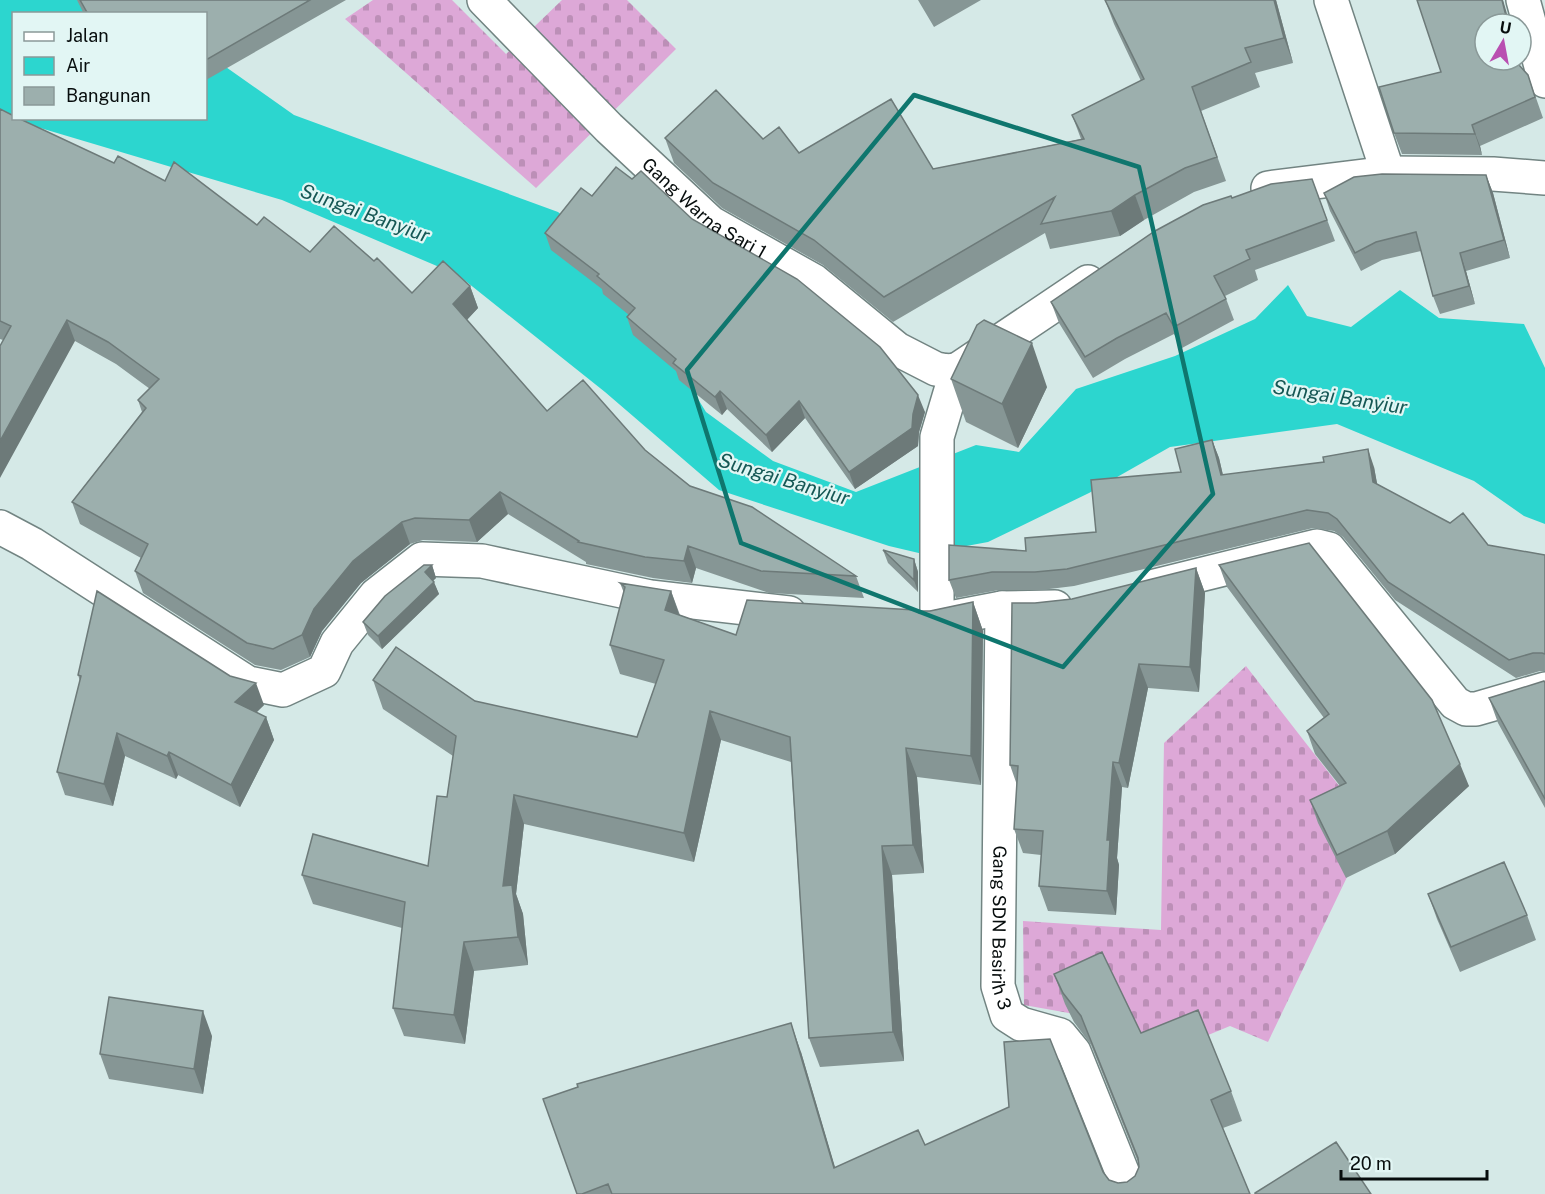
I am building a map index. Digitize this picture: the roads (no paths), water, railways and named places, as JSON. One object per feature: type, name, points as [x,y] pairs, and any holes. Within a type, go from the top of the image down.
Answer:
[{"type":"street","name":"Gang Warna Sari 1","points":[[484,0],[609,128],[711,223],[814,281],[897,349],[936,369],[957,370]]},
{"type":"street","points":[[1331,0],[1388,173]]},
{"type":"street","points":[[1523,0],[1545,81]]},
{"type":"street","points":[[1244,195],[1265,188],[1388,173],[1493,174],[1545,178]]},
{"type":"street","points":[[937,615],[938,437],[957,370],[1116,262]]},
{"type":"street","points":[[0,527],[32,544],[248,683],[283,690],[324,671],[337,643],[376,595],[422,559],[482,561],[650,597],[772,612],[819,615]]},
{"type":"street","points":[[1124,594],[1317,546],[1329,549],[1455,703],[1466,709],[1476,709],[1545,689]]},
{"type":"street","points":[[902,619],[1002,608],[1042,609],[1085,603]]},
{"type":"street","name":"Gang SDN Basirih 3","points":[[1002,608],[998,986],[1007,1015],[1021,1024],[1060,1035],[1074,1052],[1131,1194]]},
{"type":"water","points":[[0,0],[93,0],[108,12],[12,12],[12,120],[0,116]]},
{"type":"water","name":"Sungai Banyiur","points":[[207,54],[294,115],[558,212],[586,236],[644,312],[706,412],[773,461],[856,492],[976,445],[1019,452],[1076,389],[1175,356],[1255,319],[1288,285],[1307,316],[1351,327],[1400,290],[1439,318],[1524,324],[1545,368],[1545,524],[1524,516],[1474,481],[1337,424],[1170,447],[1089,493],[988,542],[923,554],[889,546],[719,490],[605,392],[458,275],[282,200],[13,120],[207,120]]}]
